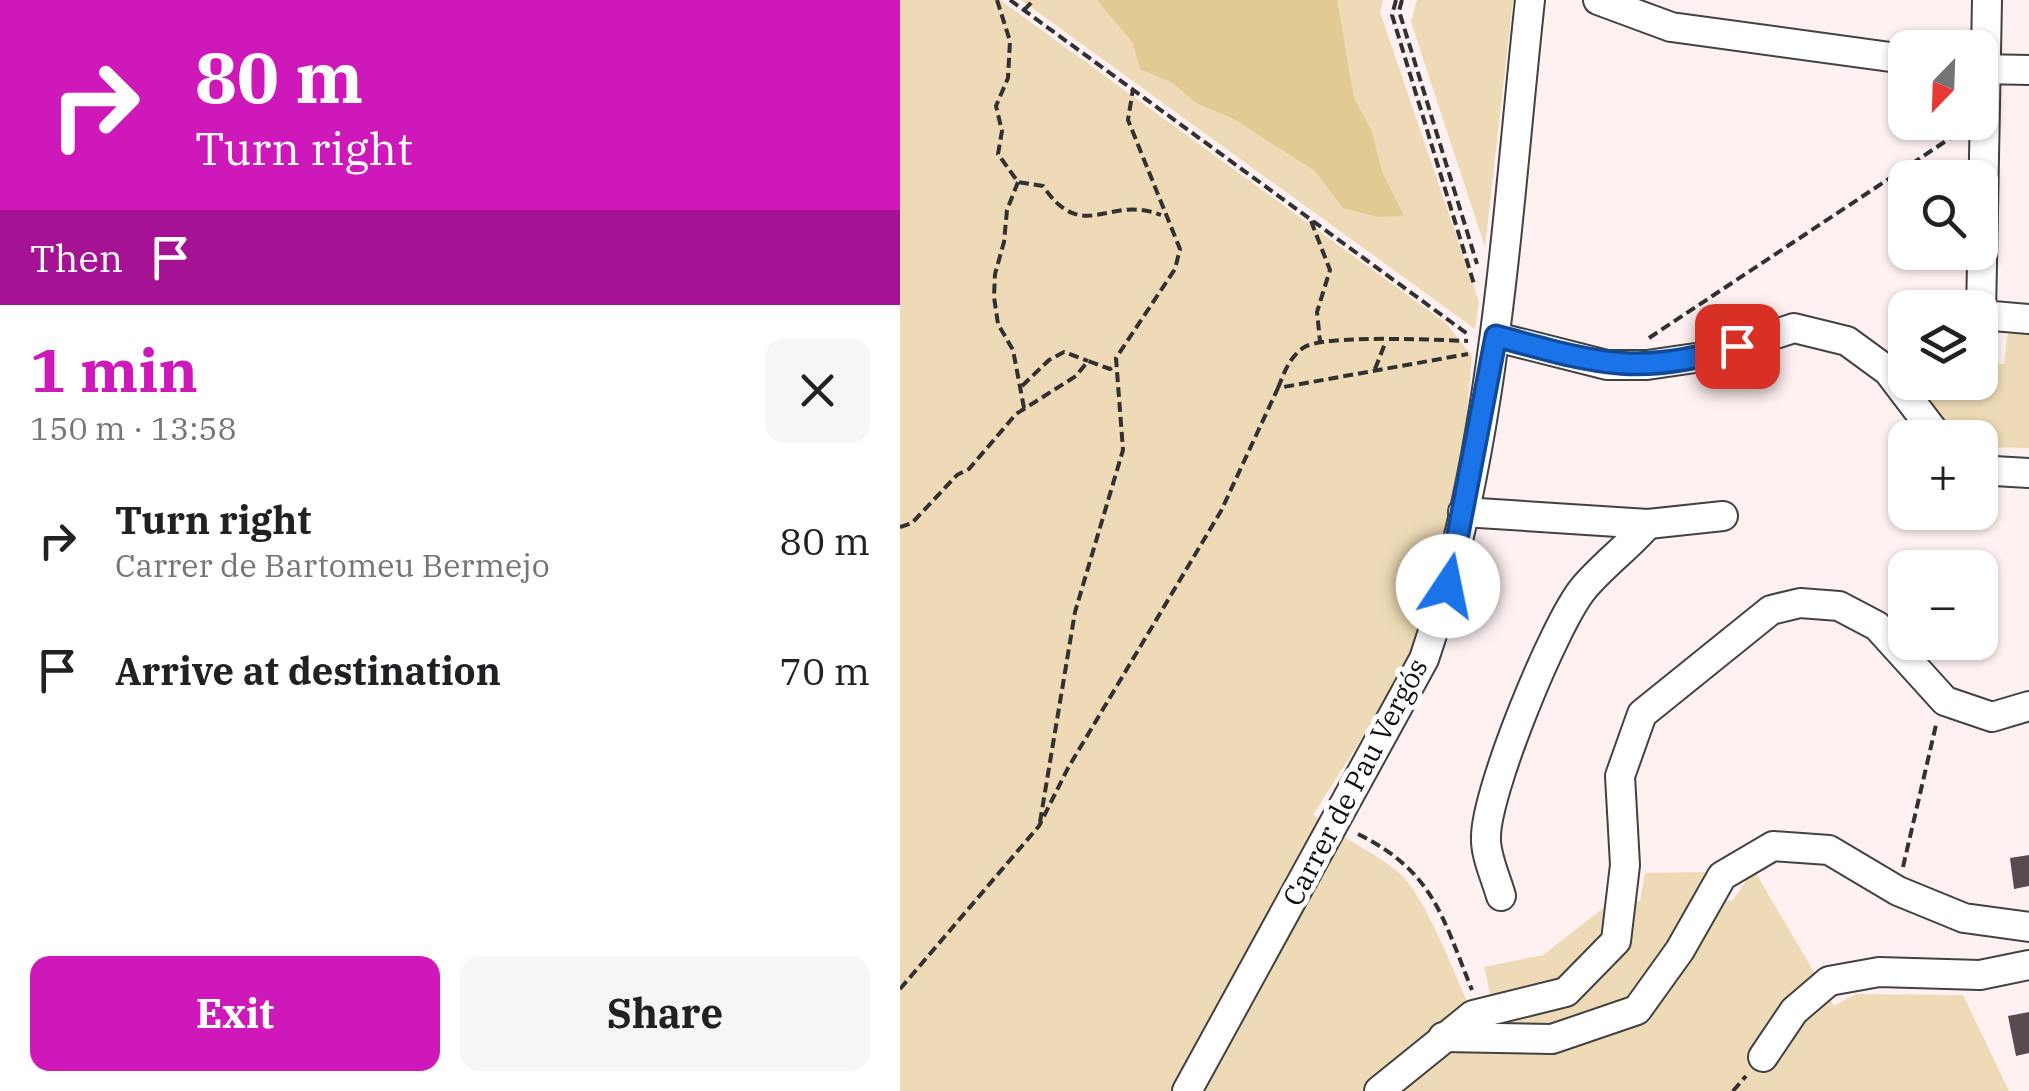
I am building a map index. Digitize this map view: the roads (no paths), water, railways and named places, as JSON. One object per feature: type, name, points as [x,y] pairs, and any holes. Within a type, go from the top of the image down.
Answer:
[{"type":"street","name":"Carrer de Pau Vergós","points":[[1187,1091],[1424,659],[1448,586],[1463,512],[1481,339],[1530,0]]},
{"type":"street","points":[[1598,0],[1671,27],[1888,57]]},
{"type":"street","points":[[1985,30],[1987,0]]},
{"type":"street","points":[[1998,69],[2029,70]]},
{"type":"street","points":[[1981,290],[1982,140]]},
{"type":"street","points":[[1998,316],[2029,319]]},
{"type":"street","points":[[1481,339],[1607,365],[1647,366],[1709,356],[1794,328],[1847,341],[1888,372],[1925,420]]},
{"type":"street","points":[[1998,470],[2029,473]]},
{"type":"street","points":[[1463,512],[1648,524],[1723,516]]},
{"type":"street","points":[[1501,896],[1485,840],[1492,794],[1509,749],[1557,636],[1583,590],[1648,524]]},
{"type":"street","points":[[1379,1091],[1443,1038],[1481,1013],[1566,992],[1616,941],[1624,866],[1620,776],[1642,714],[1771,610],[1800,603],[1839,606],[1877,626],[1942,698],[1992,718],[2029,706]]},
{"type":"street","points":[[1443,1038],[1552,1039],[1637,1010],[1680,950],[1722,876],[1773,846],[1829,850],[1898,891],[1964,918],[2029,927]]},
{"type":"street","points":[[1763,1057],[1794,1011],[1830,981],[1879,972],[1980,975],[2029,965]]}]
